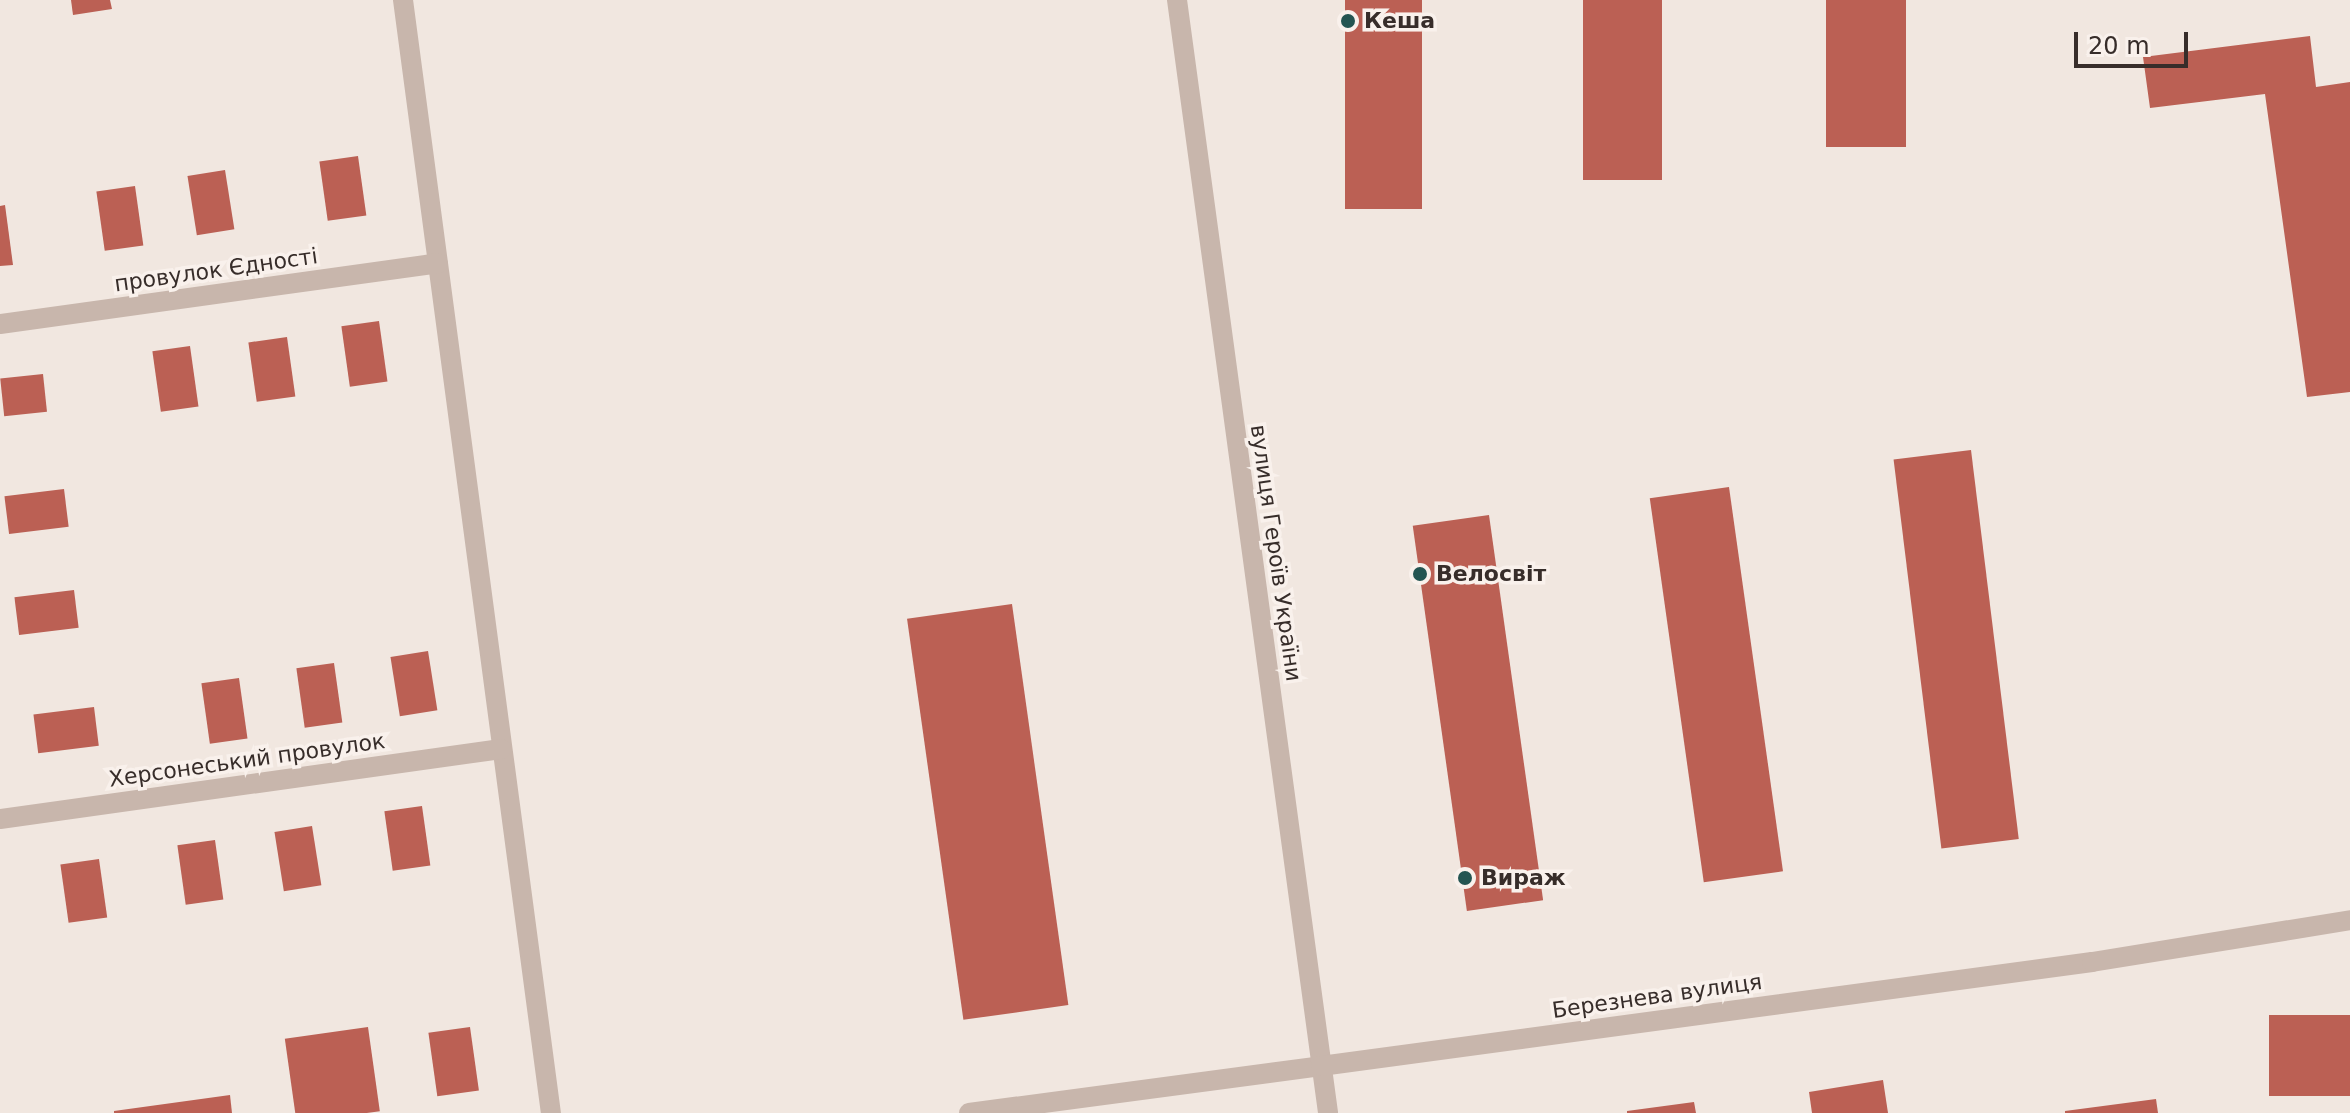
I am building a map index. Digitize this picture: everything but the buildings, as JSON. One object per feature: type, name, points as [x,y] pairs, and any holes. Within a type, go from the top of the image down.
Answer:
[{"type":"street","points":[[403,0],[551,1113]]},
{"type":"street","name":"вулиця Героїв України","points":[[1177,0],[1328,1113]]},
{"type":"street","name":"провулок Єдності","points":[[0,324],[438,263]]},
{"type":"street","name":"Херсонеський провулок","points":[[0,819],[501,749]]},
{"type":"street","name":"Березнева вулиця","points":[[969,1113],[2092,962],[2350,920]]},
{"type":"place","name":"Кеша","points":[[1348,21]]},
{"type":"place","name":"Велосвіт","points":[[1420,574]]},
{"type":"place","name":"Вираж","points":[[1465,878]]}]
